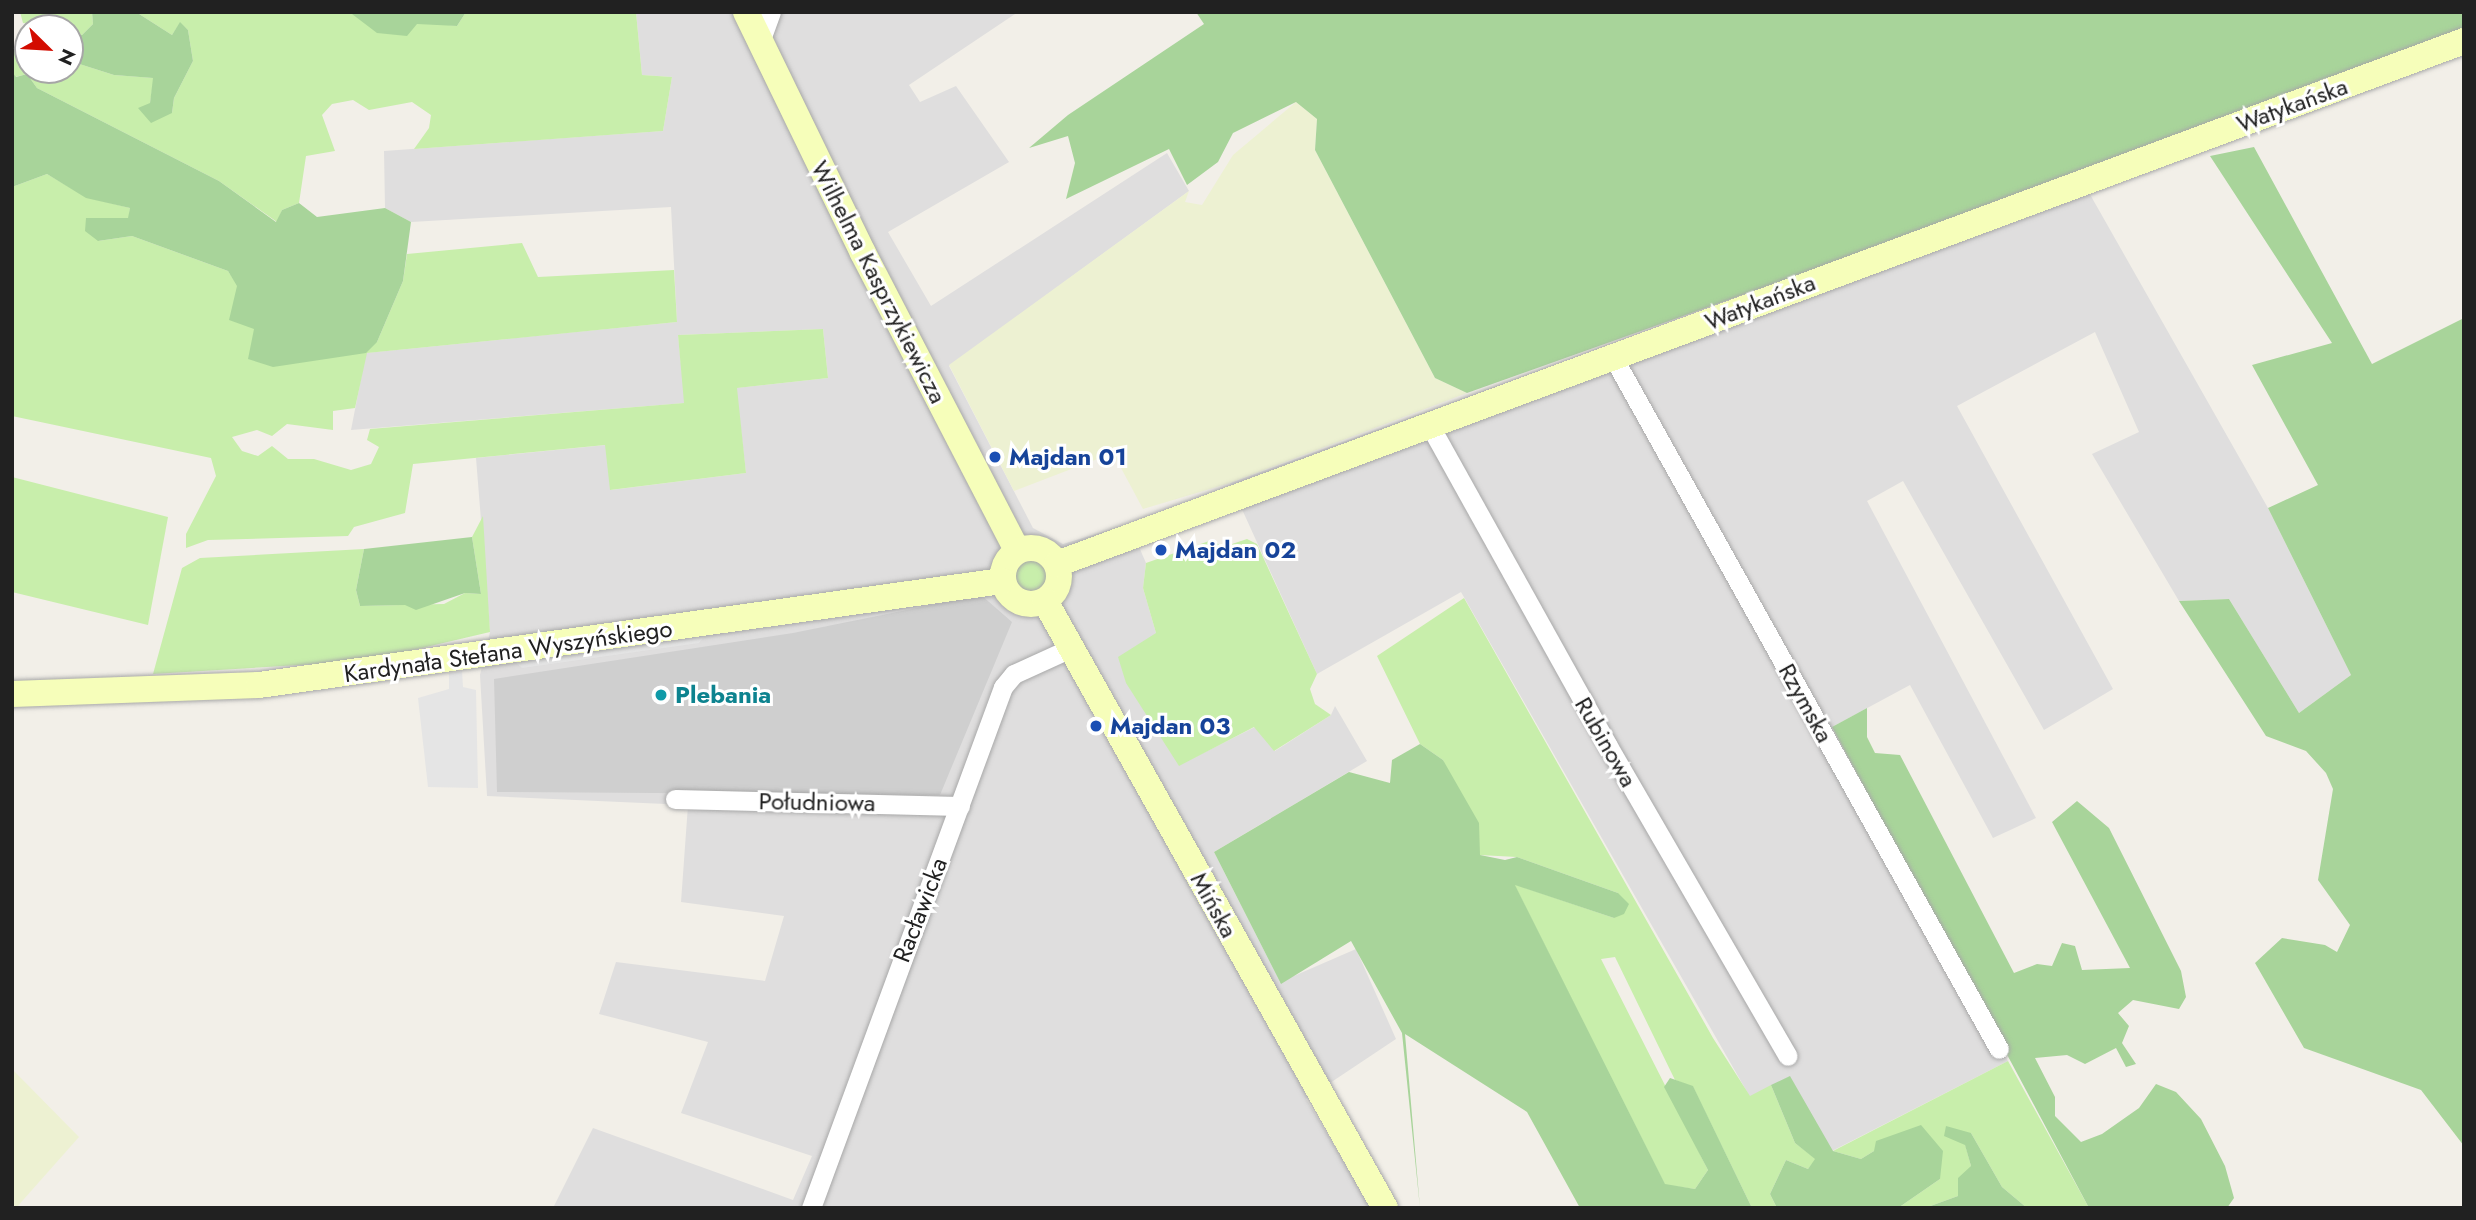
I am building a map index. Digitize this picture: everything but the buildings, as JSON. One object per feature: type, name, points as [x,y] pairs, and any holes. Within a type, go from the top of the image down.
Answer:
[{"type":"street","name":"Wilhelma Kasprzykiewicza","points":[[746,12],[863,253],[1017,550]]},
{"type":"street","points":[[760,42],[771,12]]},
{"type":"street","name":"Watykańska","points":[[1057,564],[2464,41]]},
{"type":"street","name":"Rzymska","points":[[1614,357],[1999,1049]]},
{"type":"street","name":"Rubinowa","points":[[1430,426],[1608,746],[1788,1056]]},
{"type":"street","points":[[1035,548],[1057,564],[1058,585],[1045,601],[1023,604],[1013,599],[1002,581],[1005,563],[1017,550],[1035,548]]},
{"type":"street","name":"Kardynała Stefana Wyszyńskiego","points":[[12,694],[259,685],[1002,581]]},
{"type":"street","name":"Mińska","points":[[1045,601],[1385,1208]]},
{"type":"street","name":"Racławicka","points":[[811,1208],[1003,687],[1014,674],[1071,648]]},
{"type":"street","name":"Południowa","points":[[675,799],[960,806]]},
{"type":"shaded area","points":[[636,12],[1018,12],[909,85],[920,102],[956,86],[1009,162],[888,232],[931,306],[1167,153],[1189,191],[949,366],[1033,528],[1063,544],[1129,524],[1146,563],[1143,588],[1156,633],[1179,765],[1255,727],[1275,751],[1331,715],[1335,706],[1367,761],[1214,852],[1280,982],[1356,949],[1396,1039],[1306,1099],[1372,1208],[553,1208],[593,1128],[793,1200],[812,1156],[681,1113],[708,1042],[599,1014],[616,962],[765,981],[784,916],[681,902],[688,805],[487,796],[480,675],[490,632],[476,458],[606,445],[611,490],[746,473],[736,388],[828,378],[823,329],[678,335],[685,403],[351,430],[366,353],[677,322],[671,207],[411,222],[385,208],[384,151],[663,131],[672,77],[642,75]]},
{"type":"shaded area","points":[[2079,175],[2268,508],[2351,675],[2299,713],[2229,599],[2179,601],[2092,454],[2139,432],[2095,332],[1957,406],[2113,689],[2044,730],[1903,481],[1867,501],[2036,818],[1993,838],[1910,685],[1832,727],[2008,1061],[1832,1151],[1790,1077],[1750,1097],[1461,592],[1317,674],[1230,483]]},
{"type":"shaded area","points":[[981,595],[1012,622],[940,795],[497,792],[494,679],[793,633]]},
{"type":"shaded area","points":[[708,631],[699,643],[522,668],[511,658]]},
{"type":"shaded area","points":[[462,671],[463,687],[476,690],[478,788],[428,787],[418,698],[449,689],[449,673]]},
{"type":"green space","points":[[92,12],[93,24],[84,33],[84,14],[21,14]]},
{"type":"green space","points":[[92,12],[136,12],[172,35],[180,22],[188,30],[193,61],[174,98],[172,113],[151,123],[138,108],[150,103],[153,78],[114,75],[84,65],[84,33],[93,24]]},
{"type":"green space","points":[[136,12],[360,12],[353,14],[457,26],[466,12],[636,12],[642,75],[672,77],[663,131],[414,149],[429,128],[431,115],[412,102],[369,110],[353,100],[332,104],[322,115],[335,151],[306,156],[299,203],[282,210],[277,222],[219,181],[37,88],[34,84],[84,84],[84,65],[114,75],[154,78],[150,103],[172,113],[174,98],[193,61],[188,30],[180,23],[172,35]]},
{"type":"green space","points":[[466,12],[457,26],[417,24],[407,36],[377,33],[352,14]]},
{"type":"green space","points":[[1196,12],[2464,12],[2464,51],[2079,175],[1467,393],[1435,378],[1315,150],[1317,119],[1296,102],[1233,133],[1218,162],[1187,185],[1169,149],[1066,199],[1075,163],[1068,136],[1029,148],[1068,115],[1204,24]]},
{"type":"green space","points":[[14,48],[14,75],[12,72]]},
{"type":"green space","points":[[12,72],[14,84],[34,84],[37,88],[219,181],[276,222],[282,210],[299,203],[317,217],[385,208],[411,222],[403,281],[377,342],[366,353],[273,367],[248,359],[254,329],[229,320],[237,286],[228,271],[132,236],[98,241],[85,231],[86,218],[128,218],[130,208],[86,198],[47,174],[12,187]]},
{"type":"green space","points":[[1296,102],[1317,119],[1315,150],[1435,378],[1467,393],[1230,483],[1143,509],[1113,453],[1014,491],[949,365],[1189,191],[1185,202],[1202,205],[1233,155]]},
{"type":"green space","points":[[2254,147],[2372,364],[2464,318],[2464,1146],[2421,1090],[2304,1048],[2255,963],[2282,938],[2325,945],[2337,952],[2350,925],[2318,880],[2333,789],[2326,773],[2306,751],[2266,736],[2179,601],[2229,599],[2299,713],[2351,675],[2268,508],[2318,485],[2252,365],[2332,343],[2210,156]]},
{"type":"green space","points":[[47,174],[86,197],[130,208],[129,218],[98,241],[132,236],[228,271],[238,286],[377,342],[403,281],[407,254],[522,243],[538,277],[674,270],[677,322],[367,353],[355,408],[333,411],[333,430],[287,424],[272,436],[257,430],[232,437],[242,451],[258,456],[272,446],[288,459],[314,459],[351,470],[371,464],[379,447],[367,440],[370,429],[684,403],[678,335],[823,329],[828,378],[737,388],[746,473],[610,490],[605,445],[413,464],[405,513],[354,527],[348,536],[208,540],[186,548],[186,534],[216,476],[211,458],[12,416],[12,187]]},
{"type":"green space","points":[[12,477],[168,517],[148,625],[12,592]]},
{"type":"green space","points":[[483,516],[490,632],[367,661],[153,674],[182,568],[200,558],[364,549],[356,590],[360,606],[444,604],[465,593],[481,594],[472,537]]},
{"type":"green space","points":[[472,537],[481,594],[465,593],[416,610],[405,605],[360,606],[356,590],[364,549]]},
{"type":"green space","points":[[1247,539],[1257,544],[1317,674],[1310,689],[1315,704],[1331,715],[1274,751],[1254,727],[1179,766],[1126,683],[1118,657],[1156,633],[1143,588],[1146,563],[1212,540],[1223,547]]},
{"type":"green space","points":[[1032,558],[1044,563],[1049,575],[1044,587],[1032,592],[1020,587],[1015,575],[1020,563]]},
{"type":"green space","points":[[1464,598],[1713,1038],[1750,1096],[1771,1085],[1795,1143],[1816,1159],[1808,1169],[1786,1160],[1770,1194],[1777,1208],[1752,1208],[1693,1087],[1675,1080],[1615,957],[1601,959],[1708,1170],[1695,1189],[1665,1185],[1514,884],[1614,918],[1618,893],[1517,857],[1479,855],[1443,760],[1420,744],[1377,656]]},
{"type":"green space","points":[[1867,708],[1867,737],[1875,753],[1900,755],[2014,973],[2037,964],[2052,966],[2062,943],[2075,946],[2082,970],[2130,968],[2052,822],[2077,801],[2109,828],[2181,971],[2186,997],[2179,1009],[2133,1000],[2118,1013],[2129,1026],[2122,1043],[2136,1064],[2126,1067],[2116,1048],[2085,1064],[2067,1055],[2035,1058],[2055,1097],[2055,1116],[2081,1142],[2102,1134],[2139,1108],[2156,1084],[2176,1092],[2201,1119],[2225,1166],[2234,1198],[2227,1208],[2089,1208],[1832,727]]},
{"type":"green space","points":[[1420,744],[1443,760],[1479,823],[1480,855],[1505,860],[1517,857],[1618,893],[1629,904],[1624,914],[1614,918],[1515,885],[1665,1184],[1695,1189],[1708,1170],[1664,1087],[1670,1078],[1693,1086],[1752,1208],[1580,1208],[1527,1112],[1405,1034],[1420,1208],[1402,1033],[1351,941],[1281,984],[1214,852],[1349,772],[1390,783],[1392,760]]},
{"type":"green space","points":[[2008,1061],[2089,1208],[2027,1208],[2002,1187],[1971,1133],[1965,1144],[1971,1166],[1958,1196],[1925,1208],[1898,1208],[1940,1179],[1874,1151],[1861,1159],[1833,1151]]},
{"type":"green space","points":[[12,1069],[79,1137],[16,1208],[12,1208]]},
{"type":"green space","points":[[1790,1076],[1833,1151],[1861,1159],[1874,1151],[1876,1141],[1921,1125],[1943,1151],[1940,1179],[1898,1208],[1777,1208],[1770,1194],[1786,1160],[1808,1169],[1815,1159],[1795,1143],[1771,1085]]},
{"type":"green space","points":[[1946,1126],[1971,1133],[2002,1187],[2027,1208],[1925,1208],[1958,1196],[1958,1178],[1971,1166],[1965,1145],[1944,1136]]},
{"type":"place","name":"Majdan 01","points":[[995,457]]},
{"type":"place","name":"Majdan 02","points":[[1161,550]]},
{"type":"place","name":"Plebania","points":[[661,695]]},
{"type":"place","name":"Majdan 03","points":[[1096,726]]}]
